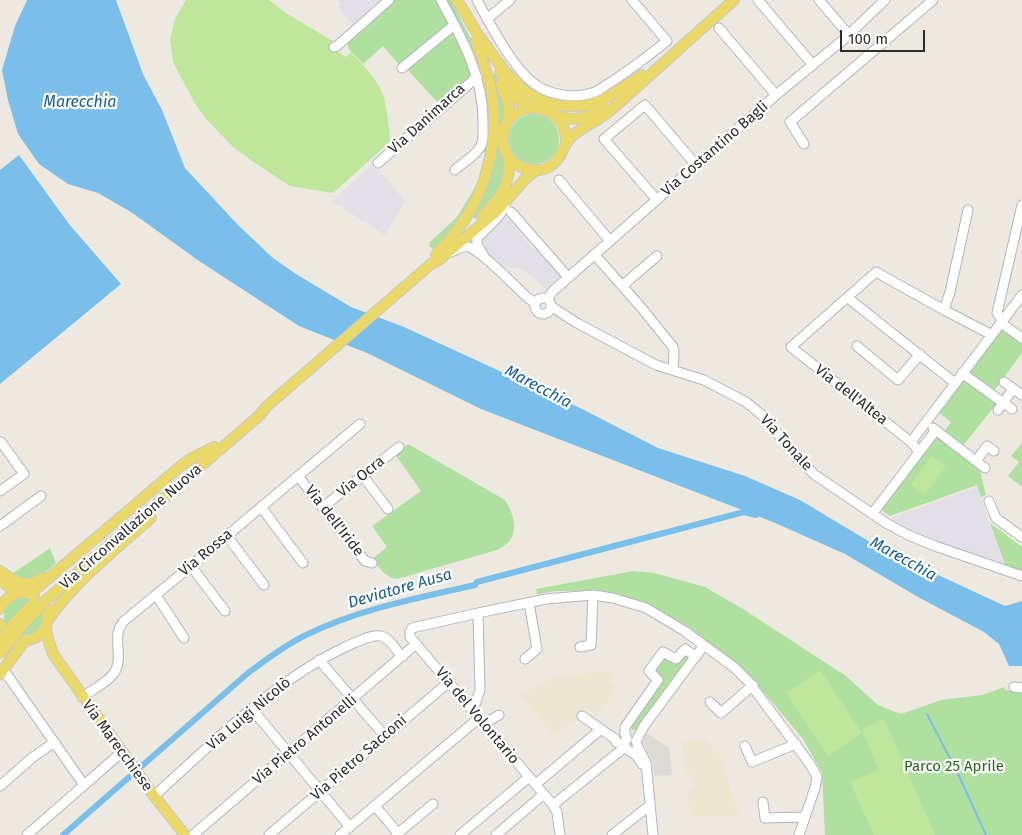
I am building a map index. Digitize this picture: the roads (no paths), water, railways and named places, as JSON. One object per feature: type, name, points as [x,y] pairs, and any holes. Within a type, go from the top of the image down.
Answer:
[{"type":"main road","points":[[458,0],[506,95],[509,120],[503,139],[508,156],[519,166],[537,170],[549,167],[555,163],[566,144],[580,130],[610,110],[734,0]]},
{"type":"main road","points":[[478,39],[516,84],[531,96],[548,103],[563,106],[592,104],[612,94],[673,53]]},
{"type":"main road","points":[[478,39],[510,90],[518,100],[533,108]]},
{"type":"main road","points":[[434,259],[463,222],[474,204],[487,171],[490,157],[494,130],[493,100],[478,39]]},
{"type":"main road","points":[[509,120],[520,111],[533,108],[540,108],[566,119],[591,116],[606,107],[645,73]]},
{"type":"main road","points":[[554,114],[563,126],[566,144]]},
{"type":"main road","name":"Via Circonvallazione Nuova","points":[[0,642],[14,623],[40,596],[215,450],[260,416],[267,406],[456,240],[499,198],[509,178],[508,156]]},
{"type":"main road","name":"Via Circonvallazione Nuova","points":[[434,259],[447,253],[497,211],[527,177],[537,170]]},
{"type":"main road","points":[[2,606],[9,597],[17,593],[32,594],[182,465],[192,458],[215,450]]},
{"type":"main road","points":[[2,672],[23,641],[39,636],[54,611],[96,567],[204,473],[212,463],[215,450]]},
{"type":"main road","name":"Via Circonvallazione Nuova","points":[[0,654],[20,628],[45,601],[128,524]]},
{"type":"main road","points":[[0,571],[19,583],[34,583],[90,544]]},
{"type":"main road","points":[[0,580],[17,593]]},
{"type":"main road","points":[[0,585],[3,594],[2,606]]},
{"type":"main road","name":"Via Marecchiese","points":[[46,608],[47,636],[53,654],[124,756],[185,835]]},
{"type":"main road","name":"Via Marecchiese","points":[[23,641],[37,644],[53,654]]},
{"type":"street","points":[[334,47],[389,0]]},
{"type":"street","points":[[441,0],[477,76],[480,86],[483,119],[482,144],[456,170]]},
{"type":"street","points":[[476,0],[525,76],[536,86],[563,95],[595,92],[626,74],[667,41],[632,0]]},
{"type":"street","points":[[488,19],[510,0]]},
{"type":"street","points":[[758,0],[813,65]]},
{"type":"street","points":[[819,0],[849,35]]},
{"type":"street","points":[[804,144],[790,122],[933,0]]},
{"type":"street","name":"Via Costantino Bagli","points":[[549,303],[552,291],[776,95],[849,35],[882,1]]},
{"type":"street","points":[[402,68],[454,25]]},
{"type":"street","points":[[719,28],[776,95]]},
{"type":"street","name":"Via Danimarca","points":[[378,163],[477,76]]},
{"type":"street","points":[[657,200],[604,139],[645,105],[696,165]]},
{"type":"street","points":[[559,180],[610,240]]},
{"type":"street","points":[[486,258],[477,245],[477,238],[497,218],[504,209],[507,200]]},
{"type":"street","points":[[1022,205],[997,313],[1002,322],[1022,338]]},
{"type":"street","points":[[944,310],[950,292],[968,210]]},
{"type":"street","points":[[511,212],[568,277]]},
{"type":"street","points":[[447,253],[468,246],[486,258],[535,303],[536,311],[540,314],[548,313],[549,303],[540,298],[535,303]]},
{"type":"street","points":[[594,254],[673,347],[672,370]]},
{"type":"street","points":[[622,286],[657,256]]},
{"type":"street","points":[[956,383],[848,298],[876,272],[992,335]]},
{"type":"street","points":[[911,442],[1022,295]]},
{"type":"street","name":"Via dell'Altea","points":[[848,298],[791,347],[911,442],[918,452]]},
{"type":"street","name":"Via Tonale","points":[[549,303],[577,323],[617,346],[656,365],[717,386],[735,395],[755,408],[815,475],[872,514],[908,535],[1022,576]]},
{"type":"street","points":[[857,346],[898,380],[920,354]]},
{"type":"street","points":[[962,373],[1001,406],[1012,409]]},
{"type":"street","points":[[1004,382],[1022,395]]},
{"type":"street","points":[[1001,406],[1014,388]]},
{"type":"street","points":[[926,423],[985,468]]},
{"type":"street","name":"Via Rossa","points":[[82,697],[113,675],[118,662],[117,636],[120,625],[360,424]]},
{"type":"street","points":[[872,514],[936,430]]},
{"type":"street","points":[[0,491],[24,474],[2,442]]},
{"type":"street","points":[[976,461],[987,446],[994,451]]},
{"type":"street","name":"Via Ocra","points":[[323,508],[398,447]]},
{"type":"street","name":"Via dell'Iride","points":[[298,476],[364,561],[372,563]]},
{"type":"street","points":[[363,476],[388,509]]},
{"type":"street","points":[[0,526],[41,496]]},
{"type":"street","points":[[989,501],[996,518],[1022,537]]},
{"type":"street","points":[[261,507],[303,563]]},
{"type":"street","points":[[227,536],[264,585]]},
{"type":"street","points":[[191,566],[224,611]]},
{"type":"street","points":[[156,595],[184,638]]},
{"type":"street","points":[[580,647],[591,644],[593,595]]},
{"type":"street","points":[[413,641],[410,631],[418,626],[530,603],[593,595],[612,598],[646,608],[683,630],[735,668],[753,685],[796,744],[816,777],[815,788],[799,835]]},
{"type":"street","points":[[525,659],[537,650],[530,603]]},
{"type":"street","points":[[478,613],[479,718]]},
{"type":"street","name":"Via Luigi Nicolò","points":[[154,796],[252,708],[278,687],[319,660],[354,644],[378,636],[388,640],[402,657]]},
{"type":"street","name":"Via Pietro Antonelli","points":[[193,835],[402,657],[413,641]]},
{"type":"street","name":"Via del Volontario","points":[[413,641],[553,805]]},
{"type":"street","points":[[560,835],[557,812],[553,805],[630,743],[704,645]]},
{"type":"street","points":[[653,835],[646,768],[624,734],[625,727],[658,680],[649,671],[663,652],[676,659],[685,649],[696,656]]},
{"type":"street","points":[[319,660],[384,736]]},
{"type":"street","points":[[2,672],[55,742],[84,785]]},
{"type":"street","name":"Via Pietro Sacconi","points":[[269,835],[449,682]]},
{"type":"street","points":[[710,702],[721,713],[753,685]]},
{"type":"street","points":[[252,708],[350,827]]},
{"type":"street","points":[[340,835],[479,718],[499,715]]},
{"type":"street","points":[[582,716],[615,739],[630,743]]},
{"type":"street","points":[[460,835],[597,727]]},
{"type":"street","points":[[0,786],[33,757],[55,742]]},
{"type":"street","points":[[745,746],[752,762],[796,744]]},
{"type":"street","points":[[27,835],[84,785],[124,756]]},
{"type":"street","points":[[496,835],[544,794]]},
{"type":"street","points":[[763,802],[765,818],[804,817]]},
{"type":"street","points":[[375,806],[397,834],[433,804]]},
{"type":"street","points":[[612,835],[649,806]]},
{"type":"water","name":"Marecchia","points":[[27,0],[116,0],[143,74],[162,110],[185,168],[238,225],[273,258],[296,274],[351,307],[404,327],[580,408],[658,448],[745,476],[800,500],[880,548],[1005,606],[1022,601],[1022,666],[1009,666],[999,644],[984,632],[918,597],[845,554],[773,522],[481,409],[367,353],[299,326],[199,261],[131,212],[98,193],[68,184],[39,164],[18,134],[8,100],[2,70],[15,26]]},
{"type":"water","points":[[19,155],[69,224],[121,284],[0,384],[0,170]]},
{"type":"waterway","name":"Deviatore Ausa","points":[[63,835],[248,673],[283,648],[306,635],[347,618],[389,605],[475,585],[477,582],[744,512],[756,515]]},
{"type":"waterway","points":[[927,714],[959,776],[986,835]]},
{"type":"park label","name":"Parco 25 Aprile","points":[[954,767]]}]
